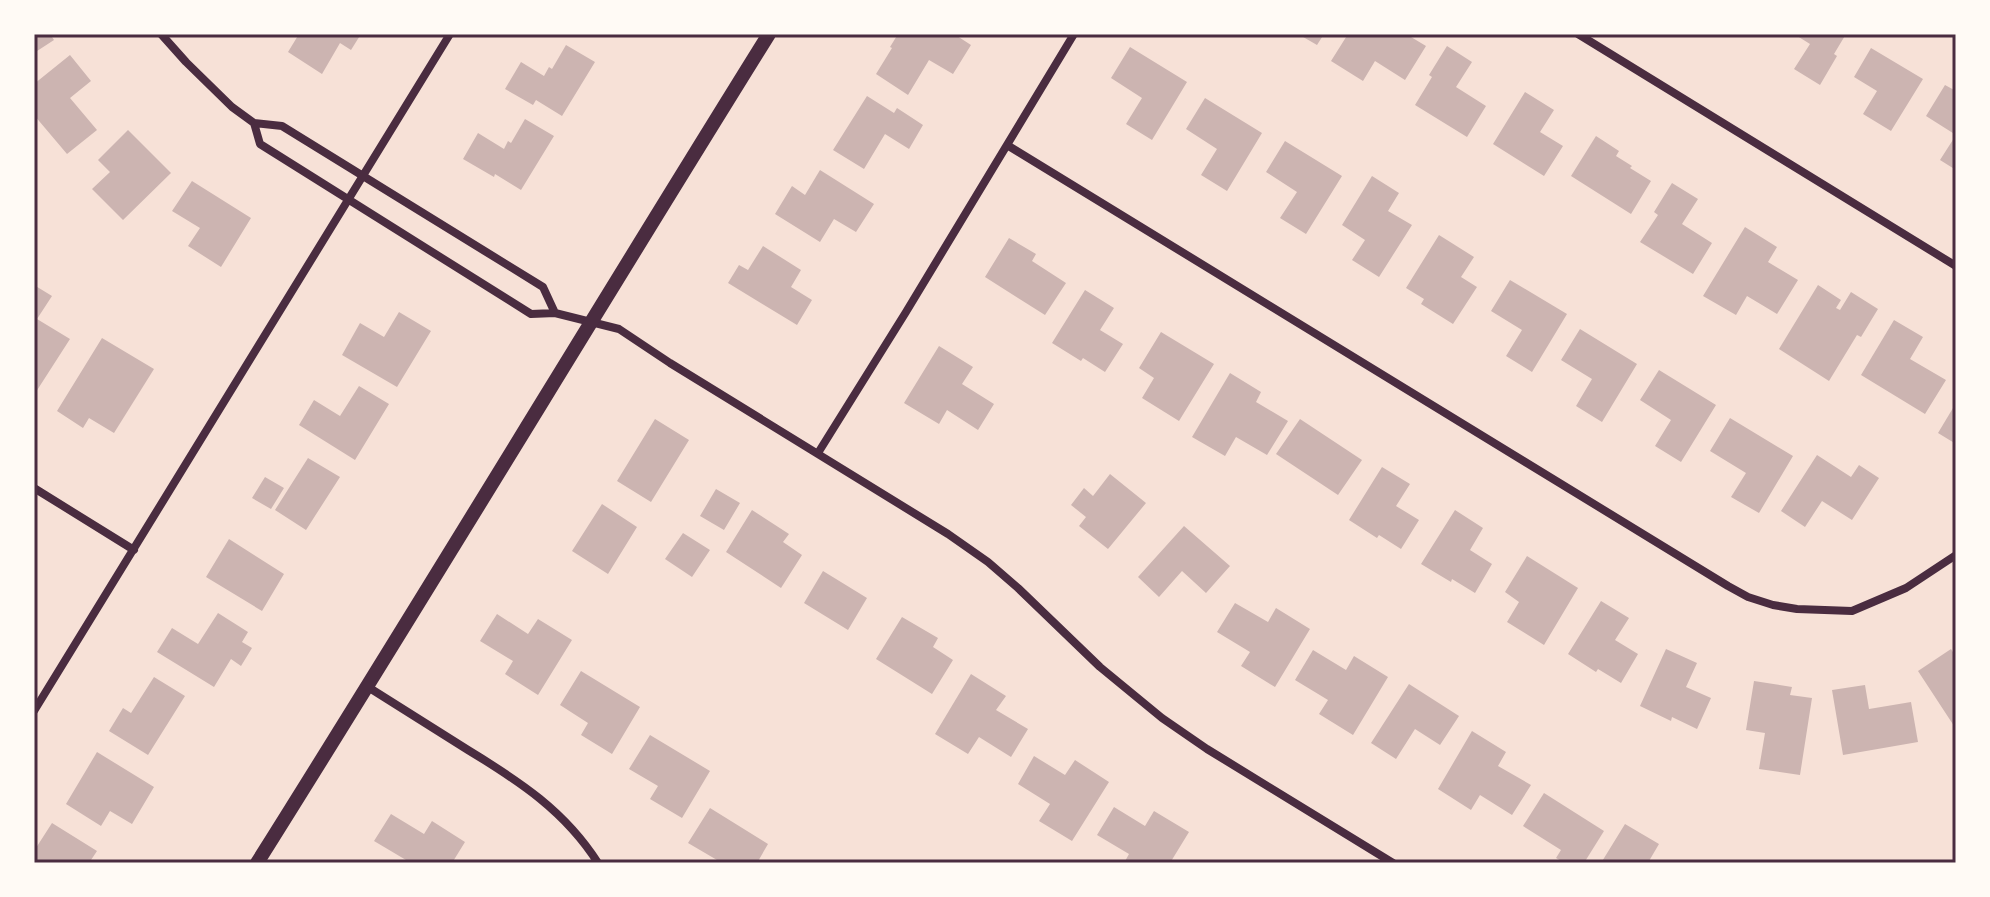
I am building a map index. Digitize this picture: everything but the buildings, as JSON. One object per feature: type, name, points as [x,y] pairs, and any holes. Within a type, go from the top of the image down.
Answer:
[{"type":"street","points":[[161,34],[232,107],[254,123],[282,126],[543,287],[555,313]]},
{"type":"street","points":[[34,711],[450,34]]},
{"type":"street","points":[[257,863],[769,34]]},
{"type":"street","points":[[818,453],[1074,34]]},
{"type":"street","points":[[1578,34],[1956,266]]},
{"type":"street","points":[[254,123],[260,144],[531,314],[555,313],[619,329],[948,534],[988,562],[1100,667],[1162,718],[1393,863]]},
{"type":"street","points":[[1007,145],[1748,597],[1797,609],[1852,611],[1906,588],[1956,555]]},
{"type":"street","points":[[34,488],[134,550]]},
{"type":"street","points":[[368,687],[520,782],[571,827],[598,863]]},
{"type":"street","points":[[1373,863],[1378,854]]}]
